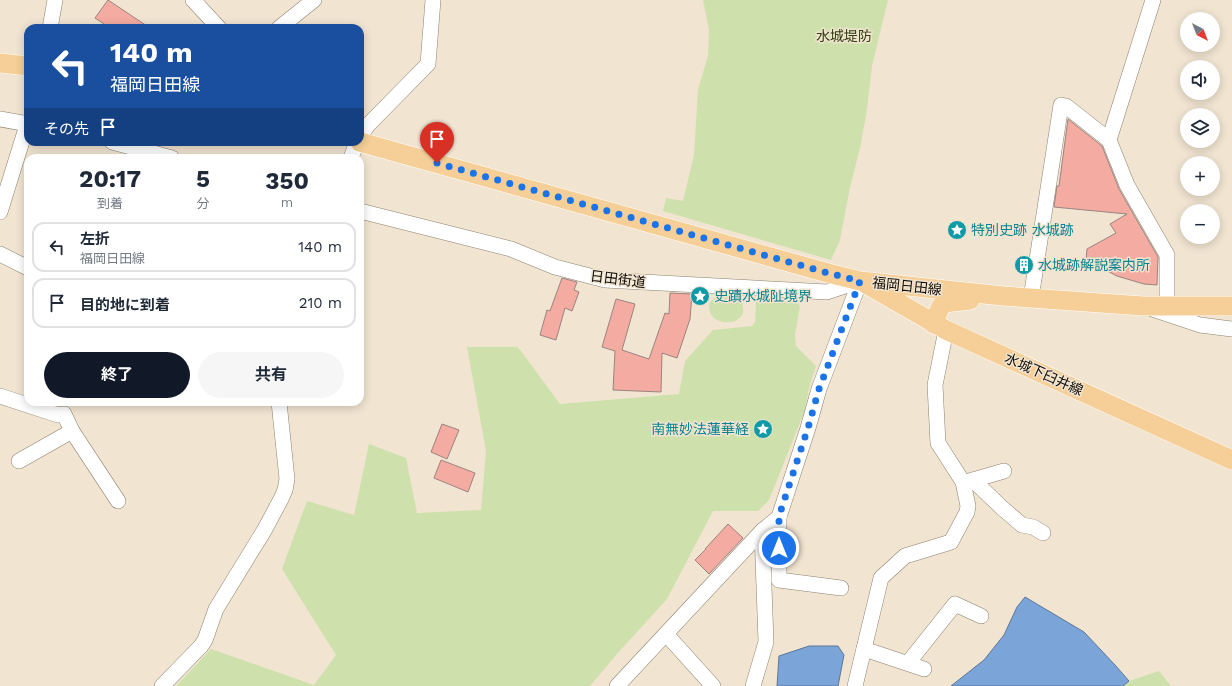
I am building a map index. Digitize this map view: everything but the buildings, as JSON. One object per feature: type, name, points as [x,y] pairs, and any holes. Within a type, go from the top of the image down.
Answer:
[{"type":"main road","points":[[0,63],[24,66]]},
{"type":"main road","name":"福岡日田線","points":[[364,143],[860,281],[1003,296],[1143,306],[1232,306]]},
{"type":"main road","name":"水城下臼井線","points":[[860,281],[940,327],[1232,460]]},
{"type":"main road","points":[[940,327],[939,308],[944,303],[1003,296]]},
{"type":"street","points":[[51,24],[55,0]]},
{"type":"street","points":[[193,0],[215,24]]},
{"type":"street","points":[[284,24],[314,0]]},
{"type":"street","points":[[364,130],[428,64],[433,0]]},
{"type":"street","points":[[1109,140],[1153,0]]},
{"type":"street","points":[[1031,298],[1061,105],[1066,106],[1109,140],[1127,185],[1167,255],[1166,305]]},
{"type":"street","points":[[0,119],[24,122]]},
{"type":"street","points":[[0,212],[24,136]]},
{"type":"street","points":[[127,146],[157,154]]},
{"type":"street","name":"日田街道","points":[[364,212],[511,249],[555,267],[605,280],[827,292],[860,281]]},
{"type":"street","points":[[0,254],[24,266]]},
{"type":"street","points":[[841,588],[779,580],[779,516],[808,428],[819,389],[860,281]]},
{"type":"street","points":[[1143,306],[1200,325],[1232,329]]},
{"type":"street","points":[[940,327],[935,385],[938,443],[968,481],[1022,525],[1034,527],[1043,533]]},
{"type":"street","points":[[0,396],[24,404]]},
{"type":"street","points":[[31,406],[58,415],[64,414],[72,431],[118,501]]},
{"type":"street","points":[[162,686],[205,640],[216,609],[265,529],[285,490],[287,479],[279,406]]},
{"type":"street","points":[[19,461],[72,431]]},
{"type":"street","points":[[968,481],[1004,470]]},
{"type":"street","points":[[856,686],[881,578],[906,556],[950,542],[967,512],[968,481]]},
{"type":"street","points":[[617,686],[762,531],[779,516]]},
{"type":"street","points":[[753,686],[766,642],[762,531]]},
{"type":"street","points":[[908,664],[955,604],[981,616]]},
{"type":"street","points":[[666,634],[713,686]]},
{"type":"street","points":[[864,649],[924,669]]},
{"type":"green space","name":"水城堤防","points":[[703,0],[888,0],[872,66],[866,116],[840,240],[831,260],[663,211],[666,198],[683,201],[694,155],[698,89],[708,56],[709,30]]},
{"type":"green space","points":[[717,296],[735,296],[742,300],[743,313],[740,318],[735,321],[722,322],[716,320],[712,316],[709,310],[710,302]]},
{"type":"green space","points":[[759,300],[798,303],[800,306],[795,335],[796,346],[816,366],[809,388],[805,410],[769,500],[758,511],[713,511],[667,599],[590,686],[176,686],[211,649],[314,685],[336,655],[282,569],[307,501],[354,515],[369,444],[406,458],[417,513],[481,510],[486,451],[467,347],[518,347],[560,404],[679,394],[685,361],[713,330],[752,326],[755,322],[756,302]]},
{"type":"green space","points":[[1159,671],[1171,686],[1123,686],[1129,681]]},
{"type":"water","points":[[1025,597],[1084,632],[1129,681],[1123,686],[951,686],[984,660],[1004,635],[1017,607]]},
{"type":"water","points":[[809,646],[838,646],[844,655],[838,686],[777,686],[779,656]]},
{"type":"place","name":"特別史跡 水城跡","points":[[957,230]]},
{"type":"place","name":"水城跡解説案内所","points":[[1024,265]]},
{"type":"place","name":"史蹟水城阯境界","points":[[700,296]]},
{"type":"place","name":"南無妙法蓮華経","points":[[763,429]]},
{"type":"route","points":[[437,163],[860,281],[819,389],[808,428],[779,516],[779,548]]}]
